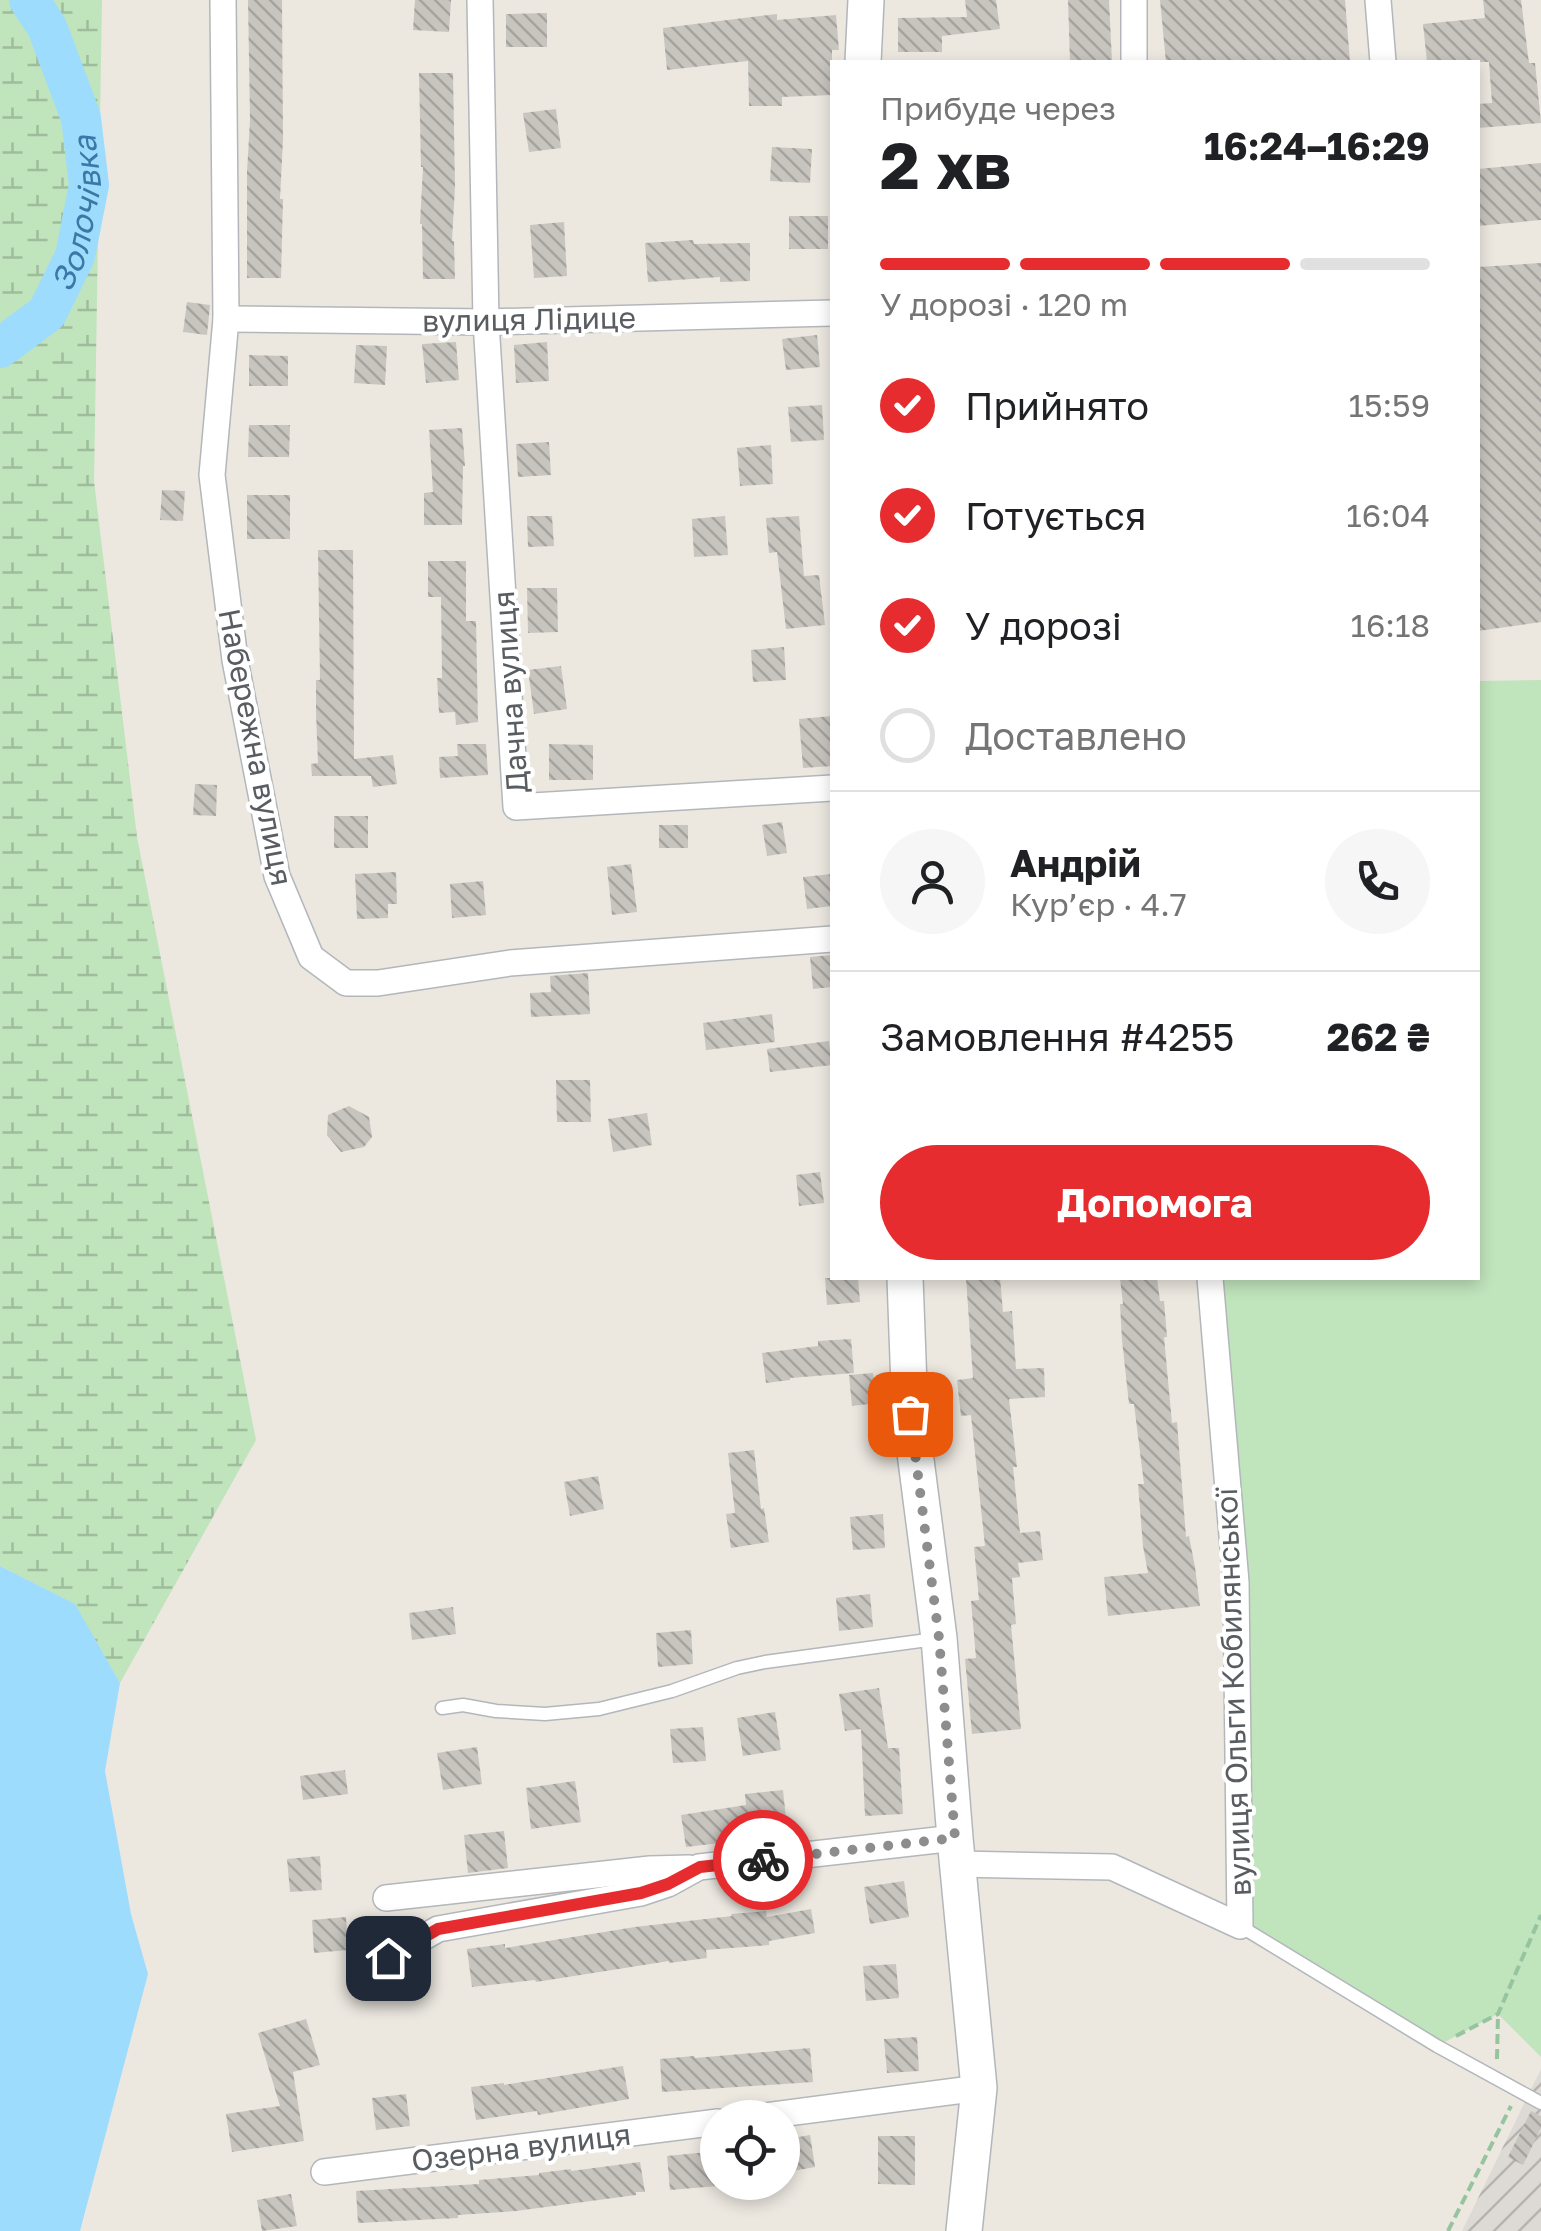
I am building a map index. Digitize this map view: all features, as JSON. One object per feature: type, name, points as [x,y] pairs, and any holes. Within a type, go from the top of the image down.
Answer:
[{"type":"main road","points":[[863,60],[866,0]]},
{"type":"main road","points":[[906,1280],[910,1414],[939,1638],[979,2088],[964,2231]]},
{"type":"street","name":"Набережна вулиця","points":[[223,0],[226,320],[212,475],[235,660],[277,876],[311,957],[346,983],[378,983],[510,963],[830,939]]},
{"type":"street","points":[[480,0],[486,322]]},
{"type":"street","points":[[1134,0],[1134,60]]},
{"type":"street","points":[[1378,0],[1383,60]]},
{"type":"street","name":"вулиця Лідице","points":[[226,320],[486,322],[830,312]]},
{"type":"street","name":"Дачна вулиця","points":[[486,322],[516,807],[830,788]]},
{"type":"street","name":"вулиця Ольги Кобилянської","points":[[1210,1280],[1236,1582],[1240,1926]]},
{"type":"street","points":[[386,1898],[650,1869],[956,1851],[1112,1867],[1240,1926]]},
{"type":"street","points":[[363,1972],[438,1929],[641,1893],[700,1867]]},
{"type":"street","points":[[800,2111],[979,2088]]},
{"type":"street","name":"Озерна вулиця","points":[[324,2172],[700,2124]]},
{"type":"lane","points":[[442,1708],[463,1705],[544,1714],[599,1709],[765,1662],[939,1638]]},
{"type":"lane","points":[[1240,1926],[1437,2046],[1541,2103]]},
{"type":"path","points":[[1496,2080],[1498,2014],[1541,1914]]},
{"type":"path","points":[[1437,2046],[1498,2014]]},
{"type":"path","points":[[1448,2231],[1518,2091]]},
{"type":"shaded area","points":[[1541,2069],[1541,2231],[1462,2231]]},
{"type":"green space","points":[[0,0],[102,0],[94,481],[137,837],[256,1440],[120,1683],[74,1604],[0,1566]]},
{"type":"green space","points":[[1541,680],[1541,2057],[1498,2014],[1437,2046],[1240,1926],[1210,1280],[1480,1280],[1480,681]]},
{"type":"water","points":[[0,1566],[75,1604],[120,1683],[105,1771],[131,1914],[148,1974],[80,2231],[0,2231]]},
{"type":"building","points":[[248,0],[282,0],[281,278],[247,278]]},
{"type":"building","points":[[415,0],[451,0],[449,32],[413,30]]},
{"type":"building","points":[[965,0],[996,0],[1000,29],[942,36],[942,52],[898,52],[898,18],[967,17]]},
{"type":"building","points":[[1068,0],[1109,0],[1112,60],[1070,60]]},
{"type":"building","points":[[1160,0],[1345,0],[1350,60],[1166,60]]},
{"type":"building","points":[[1483,0],[1521,0],[1529,63],[1535,63],[1541,123],[1480,128],[1480,104],[1492,103],[1489,62],[1427,60],[1423,24],[1485,18]]},
{"type":"building","points":[[547,13],[547,47],[506,47],[506,14]]},
{"type":"building","points":[[777,14],[777,20],[836,15],[839,50],[832,50],[830,60],[830,95],[782,97],[782,106],[749,106],[748,61],[667,70],[663,28]]},
{"type":"building","points":[[419,73],[453,73],[455,279],[423,279]]},
{"type":"building","points":[[556,109],[561,148],[529,152],[523,113]]},
{"type":"building","points":[[772,147],[812,149],[810,183],[770,181]]},
{"type":"building","points":[[1541,163],[1541,220],[1480,226],[1480,169]]},
{"type":"building","points":[[789,216],[828,216],[828,249],[789,249]]},
{"type":"building","points":[[564,222],[567,276],[534,278],[530,225]]},
{"type":"building","points":[[693,240],[694,244],[750,243],[750,281],[720,282],[720,277],[648,282],[645,243]]},
{"type":"building","points":[[1541,263],[1541,622],[1480,631],[1480,267]]},
{"type":"building","points":[[187,302],[210,305],[207,335],[183,332]]},
{"type":"building","points":[[817,335],[820,367],[786,370],[782,339]]},
{"type":"building","points":[[456,342],[459,380],[426,383],[422,344]]},
{"type":"building","points":[[547,342],[549,381],[516,383],[514,345]]},
{"type":"building","points":[[356,345],[387,346],[385,385],[354,383]]},
{"type":"building","points":[[249,355],[288,356],[288,386],[249,386]]},
{"type":"building","points":[[822,405],[824,440],[791,442],[788,407]]},
{"type":"building","points":[[249,425],[290,425],[289,457],[248,457]]},
{"type":"building","points":[[462,428],[462,525],[424,525],[424,493],[433,492],[429,430]]},
{"type":"building","points":[[549,442],[551,475],[518,477],[516,444]]},
{"type":"building","points":[[771,445],[773,484],[740,486],[737,448]]},
{"type":"building","points":[[162,490],[185,491],[183,521],[160,520]]},
{"type":"building","points":[[247,495],[290,495],[290,539],[247,539]]},
{"type":"building","points":[[527,516],[552,516],[554,546],[528,547]]},
{"type":"building","points":[[725,516],[728,555],[694,557],[692,519]]},
{"type":"building","points":[[799,516],[804,576],[819,575],[825,625],[786,629],[777,552],[769,553],[766,518]]},
{"type":"building","points":[[318,550],[353,550],[354,759],[393,755],[397,784],[373,787],[371,776],[312,776],[311,764],[318,763]]},
{"type":"building","points":[[428,561],[466,561],[466,621],[476,621],[478,722],[456,725],[455,712],[439,713],[441,597],[428,597]]},
{"type":"building","points":[[527,588],[557,588],[558,632],[528,633]]},
{"type":"building","points":[[784,647],[786,680],[753,682],[751,650]]},
{"type":"building","points":[[561,666],[567,709],[534,714],[528,670]]},
{"type":"building","points":[[830,716],[830,766],[803,768],[799,719]]},
{"type":"building","points":[[457,744],[486,744],[488,775],[440,778],[439,757],[458,756]]},
{"type":"building","points":[[549,744],[593,745],[593,780],[549,780]]},
{"type":"building","points":[[195,784],[217,785],[216,816],[193,815]]},
{"type":"building","points":[[334,816],[368,816],[368,848],[334,848]]},
{"type":"building","points":[[782,822],[787,853],[767,856],[762,825]]},
{"type":"building","points":[[659,825],[688,825],[688,848],[659,848]]},
{"type":"building","points":[[631,864],[637,912],[612,915],[607,867]]},
{"type":"building","points":[[396,872],[397,904],[388,904],[388,918],[357,919],[355,874]]},
{"type":"building","points":[[830,874],[830,906],[807,909],[803,877]]},
{"type":"building","points":[[483,881],[486,915],[452,918],[450,884]]},
{"type":"building","points":[[830,955],[830,987],[813,989],[810,957]]},
{"type":"building","points":[[588,973],[590,1014],[531,1017],[530,993],[551,992],[550,976]]},
{"type":"building","points":[[772,1014],[775,1042],[706,1050],[703,1023]]},
{"type":"building","points":[[829,1041],[830,1065],[770,1072],[767,1049]]},
{"type":"building","points":[[556,1080],[590,1080],[591,1122],[557,1122]]},
{"type":"building","points":[[349,1106],[369,1117],[372,1137],[364,1147],[341,1152],[327,1135],[328,1115]]},
{"type":"building","points":[[647,1113],[652,1145],[613,1152],[608,1119]]},
{"type":"building","points":[[820,1172],[824,1203],[799,1206],[796,1175]]},
{"type":"building","points":[[825,1278],[858,1280],[860,1302],[827,1305]]},
{"type":"building","points":[[966,1280],[1000,1280],[1003,1312],[1012,1311],[1016,1369],[1044,1368],[1045,1397],[1009,1399],[1020,1533],[1040,1531],[1043,1560],[1018,1563],[1020,1577],[1012,1578],[1016,1624],[1011,1625],[1021,1729],[972,1734],[965,1659],[976,1658],[971,1601],[979,1600],[974,1547],[985,1546],[971,1415],[961,1416],[957,1380],[973,1378]]},
{"type":"building","points":[[1120,1280],[1157,1280],[1160,1301],[1164,1301],[1172,1423],[1177,1422],[1186,1537],[1189,1536],[1200,1606],[1108,1616],[1104,1577],[1148,1573],[1138,1484],[1144,1484],[1122,1340]]},
{"type":"building","points":[[851,1339],[854,1373],[766,1383],[762,1353],[818,1346],[818,1341]]},
{"type":"building","points":[[873,1373],[877,1403],[852,1406],[849,1375]]},
{"type":"building","points":[[754,1450],[769,1542],[731,1548],[726,1514],[735,1513],[728,1453]]},
{"type":"building","points":[[598,1476],[604,1509],[570,1516],[564,1482]]},
{"type":"building","points":[[883,1514],[885,1548],[853,1550],[850,1517]]},
{"type":"building","points":[[870,1594],[873,1627],[839,1631],[836,1598]]},
{"type":"building","points":[[453,1607],[456,1634],[412,1640],[409,1613]]},
{"type":"building","points":[[691,1630],[693,1664],[658,1667],[656,1633]]},
{"type":"building","points":[[879,1688],[888,1748],[899,1748],[903,1814],[865,1816],[861,1729],[845,1731],[839,1694]]},
{"type":"building","points":[[775,1712],[781,1750],[743,1756],[737,1718]]},
{"type":"building","points":[[703,1727],[706,1761],[673,1763],[670,1729]]},
{"type":"building","points":[[477,1747],[482,1784],[443,1790],[437,1753]]},
{"type":"building","points":[[345,1770],[348,1794],[303,1800],[300,1776]]},
{"type":"building","points":[[575,1781],[581,1822],[531,1829],[526,1788]]},
{"type":"building","points":[[783,1790],[787,1828],[719,1836],[720,1843],[686,1847],[681,1815],[746,1805],[745,1794]]},
{"type":"building","points":[[504,1831],[508,1868],[468,1873],[464,1835]]},
{"type":"building","points":[[320,1856],[322,1890],[290,1892],[287,1859]]},
{"type":"building","points":[[904,1881],[909,1917],[870,1924],[864,1887]]},
{"type":"building","points":[[811,1909],[815,1933],[769,1941],[769,1945],[706,1950],[707,1958],[472,1987],[467,1949],[505,1944],[505,1948],[731,1914],[766,1911],[767,1917]]},
{"type":"building","points":[[346,1917],[348,1950],[314,1953],[312,1920]]},
{"type":"building","points":[[896,1964],[899,1998],[866,2001],[863,1966]]},
{"type":"building","points":[[306,2019],[320,2065],[293,2072],[304,2141],[232,2152],[226,2114],[280,2106],[258,2033]]},
{"type":"building","points":[[917,2037],[919,2071],[887,2073],[884,2039]]},
{"type":"building","points":[[810,2048],[813,2082],[662,2092],[660,2059]]},
{"type":"building","points":[[623,2066],[629,2099],[538,2115],[537,2111],[476,2120],[471,2087]]},
{"type":"building","points":[[406,2094],[410,2126],[376,2130],[372,2098]]},
{"type":"building","points":[[1531,2111],[1541,2116],[1541,2128],[1523,2165],[1508,2157]]},
{"type":"building","points":[[810,2135],[815,2167],[800,2170],[800,2137]]},
{"type":"building","points":[[878,2136],[915,2136],[915,2185],[878,2184]]},
{"type":"building","points":[[700,2153],[700,2188],[670,2190],[667,2156]]},
{"type":"building","points":[[640,2162],[645,2192],[636,2195],[458,2218],[358,2223],[356,2191],[479,2184],[479,2180]]},
{"type":"building","points":[[291,2194],[297,2226],[262,2231],[257,2200]]},
{"type":"waterway","name":"Золочівка","points":[[0,348],[47,313],[75,256],[89,185],[81,118],[47,27],[29,0]]},
{"type":"way so far","points":[[763,1860],[955,1838],[939,1638],[910,1414]]},
{"type":"route","points":[[388,1958],[438,1929],[641,1893],[700,1867],[763,1860]]}]
